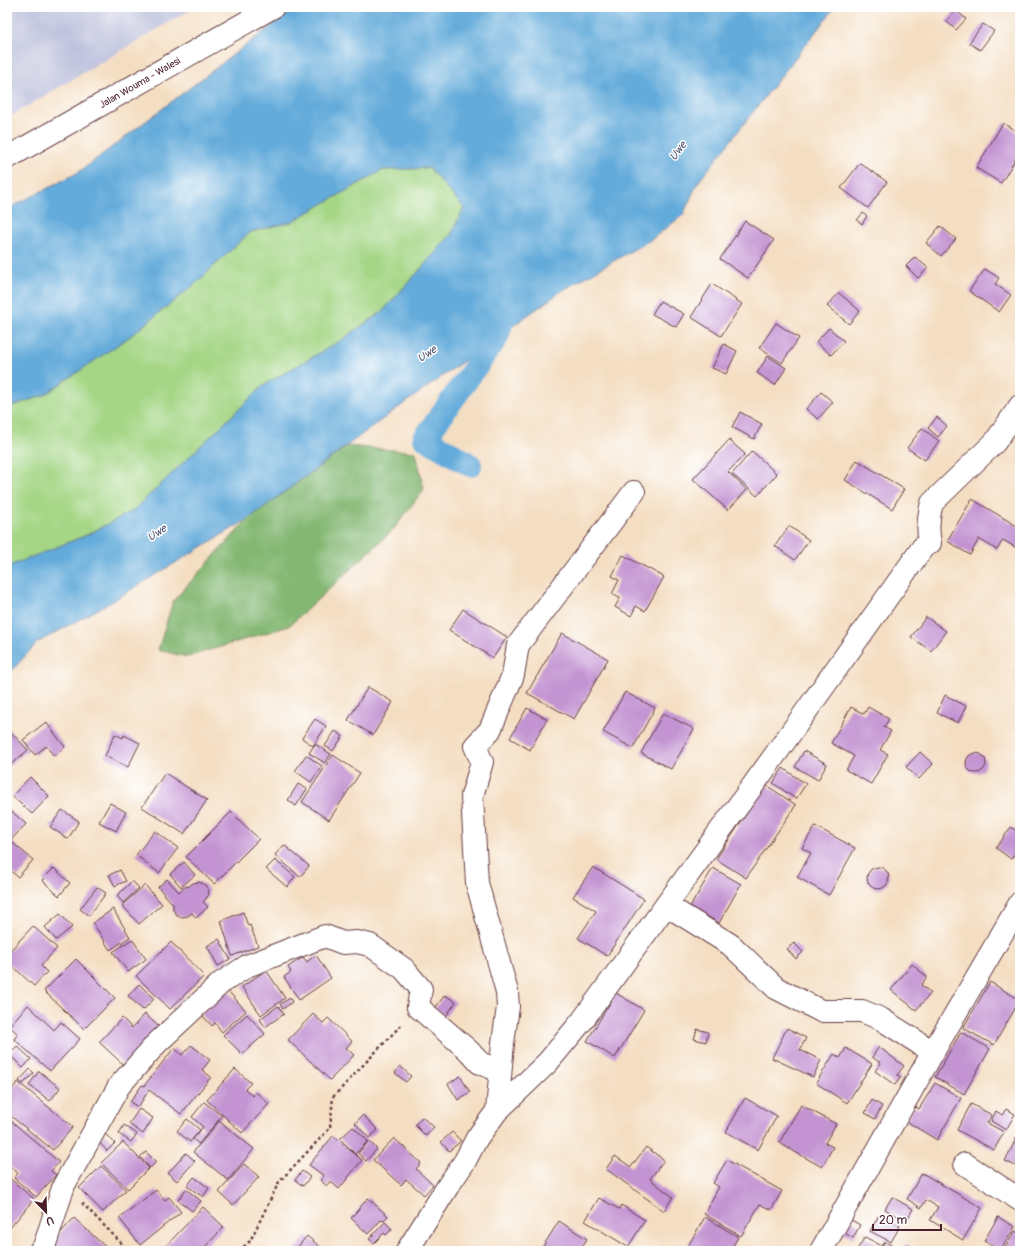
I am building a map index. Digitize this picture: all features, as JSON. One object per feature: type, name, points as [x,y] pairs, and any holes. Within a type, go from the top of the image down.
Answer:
[{"type":"street","name":"Jalan Wouma - Walesi","points":[[7,158],[273,7]]},
{"type":"street","points":[[407,1251],[465,1161],[477,1138],[497,1111],[548,1062],[582,1021],[775,755],[923,547],[930,543],[927,532],[932,503],[995,442],[1020,406]]},
{"type":"street","points":[[497,1111],[500,1071],[508,1007],[507,992],[477,883],[472,796],[482,762],[475,746],[490,730],[513,675],[518,645],[634,492]]},
{"type":"street","points":[[821,1251],[933,1052],[1020,903]]},
{"type":"street","points":[[666,904],[731,945],[776,988],[821,1011],[862,1011],[881,1019],[933,1052]]},
{"type":"street","points":[[40,1251],[44,1247],[64,1185],[119,1086],[157,1043],[221,983],[247,966],[324,936],[343,943],[357,942],[370,945],[404,969],[421,989],[418,1007],[468,1050],[480,1063],[500,1071]]},
{"type":"street","points":[[965,1164],[1020,1200]]},
{"type":"path","points":[[239,1251],[250,1241],[279,1182],[330,1128],[333,1098],[418,1007]]},
{"type":"path","points":[[64,1185],[129,1251]]},
{"type":"shaded area","points":[[7,7],[195,7],[7,118]]},
{"type":"green space","points":[[429,168],[464,207],[451,235],[382,312],[340,341],[264,385],[134,510],[87,535],[7,567],[7,408],[44,395],[129,337],[195,284],[250,232],[291,222],[383,170]]},
{"type":"green space","points":[[347,446],[416,452],[424,489],[393,530],[289,626],[187,657],[158,650],[173,601],[248,519]]},
{"type":"water","name":"Uwe","points":[[296,7],[835,7],[697,184],[683,215],[652,239],[563,290],[380,421],[248,519],[109,603],[37,643],[7,676],[7,567],[87,535],[134,510],[264,385],[340,341],[382,312],[451,235],[464,208],[429,168],[383,170],[291,222],[250,232],[195,284],[129,337],[44,395],[7,408],[7,209],[79,172]]},
{"type":"building","points":[[956,10],[966,19],[956,30],[946,21]]},
{"type":"building","points":[[983,24],[994,31],[980,50],[969,43]]},
{"type":"building","points":[[1003,123],[1020,134],[1020,152],[1001,183],[976,168]]},
{"type":"building","points":[[860,163],[887,182],[868,208],[841,188]]},
{"type":"building","points":[[863,213],[867,216],[862,224],[857,220]]},
{"type":"building","points":[[745,221],[774,240],[748,278],[720,259]]},
{"type":"building","points":[[940,226],[956,239],[941,256],[926,243]]},
{"type":"building","points":[[915,257],[928,268],[918,278],[906,266]]},
{"type":"building","points":[[985,269],[999,278],[995,284],[1011,295],[999,312],[969,291]]},
{"type":"building","points":[[712,284],[742,304],[721,336],[691,317]]},
{"type":"building","points":[[839,293],[860,311],[849,324],[827,306]]},
{"type":"building","points":[[660,301],[684,314],[676,327],[652,314]]},
{"type":"building","points":[[776,323],[799,338],[782,363],[759,348]]},
{"type":"building","points":[[829,328],[844,341],[831,355],[816,342]]},
{"type":"building","points":[[724,344],[737,351],[726,374],[712,368]]},
{"type":"building","points":[[768,356],[786,368],[775,385],[757,373]]},
{"type":"building","points":[[821,392],[833,402],[818,419],[806,409]]},
{"type":"building","points":[[740,412],[762,424],[754,439],[732,427]]},
{"type":"building","points":[[937,417],[947,426],[938,437],[928,428]]},
{"type":"building","points":[[922,428],[939,441],[925,460],[907,448]]},
{"type":"building","points":[[729,440],[745,454],[728,472],[747,490],[728,510],[693,479]]},
{"type":"building","points":[[752,451],[777,474],[757,496],[732,474]]},
{"type":"building","points":[[857,460],[904,489],[892,509],[845,480]]},
{"type":"building","points":[[972,499],[1020,528],[1020,550],[1003,540],[997,550],[979,539],[970,555],[947,541]]},
{"type":"building","points":[[789,526],[809,540],[795,560],[775,546]]},
{"type":"building","points":[[623,555],[664,577],[645,611],[636,606],[631,616],[615,607],[620,598],[612,594],[619,580],[612,576]]},
{"type":"building","points":[[463,609],[507,637],[493,658],[449,630]]},
{"type":"building","points":[[926,617],[946,631],[931,651],[911,637]]},
{"type":"building","points":[[562,633],[608,659],[574,719],[527,693]]},
{"type":"building","points":[[368,687],[393,702],[373,735],[348,720]]},
{"type":"building","points":[[625,692],[655,708],[633,748],[603,732]]},
{"type":"building","points":[[945,695],[966,706],[958,723],[937,713]]},
{"type":"building","points":[[851,707],[864,714],[868,707],[889,719],[884,727],[891,731],[880,750],[888,754],[871,784],[846,770],[854,756],[831,743]]},
{"type":"building","points":[[527,708],[547,719],[530,750],[510,738]]},
{"type":"building","points":[[663,713],[694,729],[671,769],[641,753]]},
{"type":"building","points":[[315,719],[326,726],[313,746],[302,738]]},
{"type":"building","points":[[46,722],[65,747],[54,756],[46,746],[35,755],[23,740]]},
{"type":"building","points":[[8,729],[28,750],[8,767],[7,730]]},
{"type":"building","points":[[335,731],[343,736],[333,751],[325,746]]},
{"type":"building","points":[[115,734],[123,738],[124,735],[140,743],[128,767],[105,756]]},
{"type":"building","points":[[315,744],[331,754],[325,763],[309,753]]},
{"type":"building","points":[[804,751],[827,764],[818,780],[795,767]]},
{"type":"building","points":[[920,752],[933,764],[919,779],[906,767]]},
{"type":"building","points":[[976,753],[983,756],[986,763],[983,770],[976,773],[969,770],[966,763],[969,756]]},
{"type":"building","points":[[306,755],[322,766],[311,782],[295,771]]},
{"type":"building","points":[[333,755],[360,773],[329,820],[302,802]]},
{"type":"building","points":[[783,768],[806,784],[796,799],[773,783]]},
{"type":"building","points":[[165,773],[207,800],[184,834],[142,807]]},
{"type":"building","points":[[30,777],[49,796],[32,814],[12,796]]},
{"type":"building","points":[[298,784],[307,789],[296,806],[288,800]]},
{"type":"building","points":[[766,785],[796,805],[746,878],[716,859]]},
{"type":"building","points":[[110,803],[126,812],[116,831],[99,822]]},
{"type":"building","points":[[62,810],[79,821],[68,839],[50,827]]},
{"type":"building","points":[[11,811],[26,824],[11,840],[7,836],[7,816]]},
{"type":"building","points":[[231,812],[259,839],[214,884],[186,857]]},
{"type":"building","points":[[815,826],[855,848],[829,895],[797,877],[811,853],[802,848]]},
{"type":"building","points":[[1011,827],[1020,833],[1020,846],[1011,859],[996,848]]},
{"type":"building","points":[[155,831],[178,848],[159,873],[136,855]]},
{"type":"building","points":[[7,838],[33,860],[18,877],[7,868]]},
{"type":"building","points":[[284,845],[309,866],[300,877],[275,855]]},
{"type":"building","points":[[275,860],[295,877],[287,887],[266,869]]},
{"type":"building","points":[[184,862],[195,875],[181,887],[170,874]]},
{"type":"building","points":[[593,867],[644,899],[607,956],[578,938],[596,911],[573,897]]},
{"type":"building","points":[[878,867],[886,870],[889,878],[886,886],[878,889],[870,886],[867,878],[870,870]]},
{"type":"building","points":[[54,868],[70,883],[59,896],[42,880]]},
{"type":"building","points":[[713,868],[741,884],[719,923],[690,907]]},
{"type":"building","points":[[120,870],[126,881],[115,886],[109,875]]},
{"type":"building","points":[[167,879],[179,892],[186,886],[188,887],[193,883],[199,882],[204,884],[208,889],[209,894],[203,902],[208,907],[196,918],[192,913],[188,916],[182,917],[177,915],[173,910],[173,904],[158,887]]},
{"type":"building","points":[[132,881],[139,888],[123,903],[117,896]]},
{"type":"building","points":[[145,885],[162,904],[139,924],[122,905]]},
{"type":"building","points":[[97,887],[106,893],[89,916],[80,909]]},
{"type":"building","points":[[113,909],[130,937],[110,950],[93,923]]},
{"type":"building","points":[[243,912],[258,946],[232,956],[221,921]]},
{"type":"building","points":[[60,914],[72,927],[56,940],[45,927]]},
{"type":"building","points":[[33,926],[57,948],[41,966],[47,972],[34,986],[7,961],[7,954]]},
{"type":"building","points":[[132,939],[146,959],[128,972],[113,952]]},
{"type":"building","points":[[219,939],[230,959],[218,966],[207,946]]},
{"type":"building","points":[[171,942],[204,976],[170,1009],[136,976]]},
{"type":"building","points":[[794,943],[803,952],[796,959],[787,949]]},
{"type":"building","points":[[316,955],[331,978],[299,1000],[284,977],[291,972],[288,967],[303,957],[307,962]]},
{"type":"building","points":[[76,959],[115,998],[84,1029],[44,991]]},
{"type":"building","points":[[912,964],[927,977],[921,985],[931,993],[916,1010],[891,990]]},
{"type":"building","points":[[266,970],[285,998],[261,1015],[242,987]]},
{"type":"building","points":[[990,982],[1020,1000],[994,1045],[963,1028]]},
{"type":"building","points":[[139,984],[154,999],[143,1010],[128,996]]},
{"type":"building","points":[[228,991],[246,1011],[222,1032],[215,1023],[212,1026],[201,1014]]},
{"type":"building","points":[[616,993],[644,1010],[615,1058],[587,1041]]},
{"type":"building","points":[[445,995],[456,1002],[446,1016],[435,1008]]},
{"type":"building","points":[[290,998],[292,1002],[283,1009],[280,1004]]},
{"type":"building","points":[[28,1005],[54,1030],[61,1022],[80,1039],[50,1071],[14,1039],[18,1034],[9,1026]]},
{"type":"building","points":[[278,1006],[284,1014],[265,1027],[260,1019]]},
{"type":"building","points":[[145,1014],[159,1027],[126,1067],[99,1042],[122,1018],[132,1028]]},
{"type":"building","points":[[247,1014],[265,1034],[242,1054],[223,1035]]},
{"type":"building","points":[[313,1014],[323,1023],[328,1018],[352,1041],[346,1048],[354,1055],[330,1080],[288,1040]]},
{"type":"building","points":[[787,1028],[806,1038],[800,1050],[821,1060],[813,1077],[772,1058]]},
{"type":"building","points":[[697,1029],[708,1032],[706,1042],[694,1039]]},
{"type":"building","points":[[961,1032],[990,1049],[964,1094],[935,1077]]},
{"type":"building","points":[[191,1045],[210,1060],[202,1070],[211,1077],[181,1114],[149,1090],[138,1107],[130,1102],[142,1085],[144,1086],[174,1048],[182,1055]]},
{"type":"building","points":[[17,1046],[31,1059],[23,1068],[9,1054]]},
{"type":"building","points":[[879,1047],[904,1066],[897,1075],[901,1077],[895,1085],[875,1071],[881,1063],[872,1057]]},
{"type":"building","points":[[846,1048],[872,1064],[847,1103],[816,1083],[834,1054],[840,1058]]},
{"type":"building","points":[[400,1066],[411,1076],[406,1082],[395,1073]]},
{"type":"building","points":[[30,1069],[34,1073],[23,1084],[19,1081]]},
{"type":"building","points":[[235,1069],[251,1083],[245,1089],[253,1096],[256,1092],[269,1104],[242,1133],[207,1100]]},
{"type":"building","points":[[39,1071],[60,1088],[50,1101],[29,1085]]},
{"type":"building","points":[[460,1076],[470,1092],[458,1100],[448,1084]]},
{"type":"building","points":[[18,1082],[73,1127],[53,1150],[7,1113],[7,1095]]},
{"type":"building","points":[[935,1083],[961,1098],[937,1140],[906,1121],[914,1106],[919,1109]]},
{"type":"building","points":[[745,1098],[777,1116],[758,1150],[726,1132]]},
{"type":"building","points":[[872,1100],[882,1106],[875,1119],[865,1113]]},
{"type":"building","points":[[204,1102],[222,1116],[199,1144],[193,1139],[203,1127],[192,1117]]},
{"type":"building","points":[[971,1104],[992,1115],[987,1123],[1004,1132],[994,1150],[957,1130]]},
{"type":"building","points":[[801,1105],[836,1124],[825,1143],[833,1147],[822,1167],[779,1143]]},
{"type":"building","points":[[139,1109],[153,1118],[143,1134],[129,1124]]},
{"type":"building","points":[[1006,1109],[1015,1114],[1006,1130],[991,1121],[996,1111],[1002,1115]]},
{"type":"building","points":[[363,1115],[378,1130],[369,1138],[355,1123]]},
{"type":"building","points":[[422,1117],[434,1127],[426,1136],[415,1125]]},
{"type":"building","points":[[9,1119],[59,1162],[51,1171],[56,1175],[36,1197],[14,1178],[18,1173],[7,1164],[7,1122]]},
{"type":"building","points":[[187,1119],[200,1130],[190,1142],[177,1131]]},
{"type":"building","points":[[219,1121],[254,1149],[228,1180],[193,1152]]},
{"type":"building","points":[[124,1125],[137,1134],[131,1142],[119,1134]]},
{"type":"building","points":[[353,1127],[368,1141],[355,1154],[340,1139]]},
{"type":"building","points":[[452,1132],[461,1141],[449,1151],[441,1142]]},
{"type":"building","points":[[105,1134],[115,1143],[107,1151],[98,1141]]},
{"type":"building","points":[[333,1136],[362,1160],[339,1189],[330,1181],[327,1186],[320,1180],[324,1176],[309,1165]]},
{"type":"building","points":[[1017,1137],[1020,1139],[1020,1168],[1005,1161]]},
{"type":"building","points":[[394,1138],[421,1163],[416,1169],[433,1185],[424,1195],[406,1179],[401,1185],[373,1160]]},
{"type":"building","points":[[369,1141],[377,1149],[366,1161],[358,1153]]},
{"type":"building","points":[[123,1142],[149,1168],[128,1189],[101,1163]]},
{"type":"building","points":[[646,1147],[664,1160],[650,1179],[673,1197],[664,1211],[606,1169],[615,1156],[631,1167]]},
{"type":"building","points":[[146,1152],[156,1162],[150,1168],[140,1157]]},
{"type":"building","points":[[186,1153],[195,1161],[177,1181],[168,1173]]},
{"type":"building","points":[[727,1160],[782,1191],[771,1210],[760,1204],[741,1236],[704,1214],[719,1187],[713,1183]]},
{"type":"building","points":[[244,1164],[259,1177],[233,1205],[219,1192]]},
{"type":"building","points":[[101,1166],[126,1190],[103,1212],[79,1188]]},
{"type":"building","points":[[302,1171],[310,1177],[303,1186],[295,1180]]},
{"type":"building","points":[[922,1173],[982,1208],[963,1240],[930,1220],[938,1207],[926,1200],[921,1208],[907,1199]]},
{"type":"building","points":[[7,1176],[34,1199],[9,1229],[7,1228]]},
{"type":"building","points":[[194,1177],[209,1188],[203,1197],[187,1186]]},
{"type":"building","points":[[186,1189],[201,1201],[192,1211],[178,1200]]},
{"type":"building","points":[[156,1190],[165,1200],[169,1197],[181,1212],[140,1245],[119,1218]]},
{"type":"building","points":[[892,1197],[913,1209],[906,1221],[885,1209]]},
{"type":"building","points":[[368,1198],[388,1216],[383,1221],[381,1220],[368,1234],[351,1218]]},
{"type":"building","points":[[599,1198],[619,1209],[621,1205],[645,1220],[628,1247],[585,1221]]},
{"type":"building","points":[[203,1207],[224,1227],[201,1251],[161,1251]]},
{"type":"building","points":[[879,1215],[900,1226],[891,1242],[870,1231]]},
{"type":"building","points":[[705,1217],[738,1237],[730,1251],[690,1251],[686,1249]]},
{"type":"building","points":[[998,1217],[1015,1227],[1000,1251],[984,1241]]},
{"type":"building","points":[[74,1218],[110,1251],[44,1251]]},
{"type":"building","points":[[848,1218],[860,1225],[853,1238],[841,1231]]},
{"type":"building","points":[[559,1221],[587,1239],[581,1248],[587,1251],[540,1251]]},
{"type":"building","points":[[385,1222],[392,1229],[386,1235],[384,1233],[374,1243],[369,1239]]},
{"type":"building","points":[[1015,1231],[1020,1234],[1020,1251],[1003,1251]]},
{"type":"building","points":[[307,1236],[325,1251],[294,1251]]},
{"type":"building","points":[[865,1237],[882,1246],[885,1242],[902,1251],[856,1251]]},
{"type":"building","points":[[906,1244],[918,1251],[903,1251]]},
{"type":"waterway","points":[[470,465],[425,438],[497,337],[506,306]]}]
